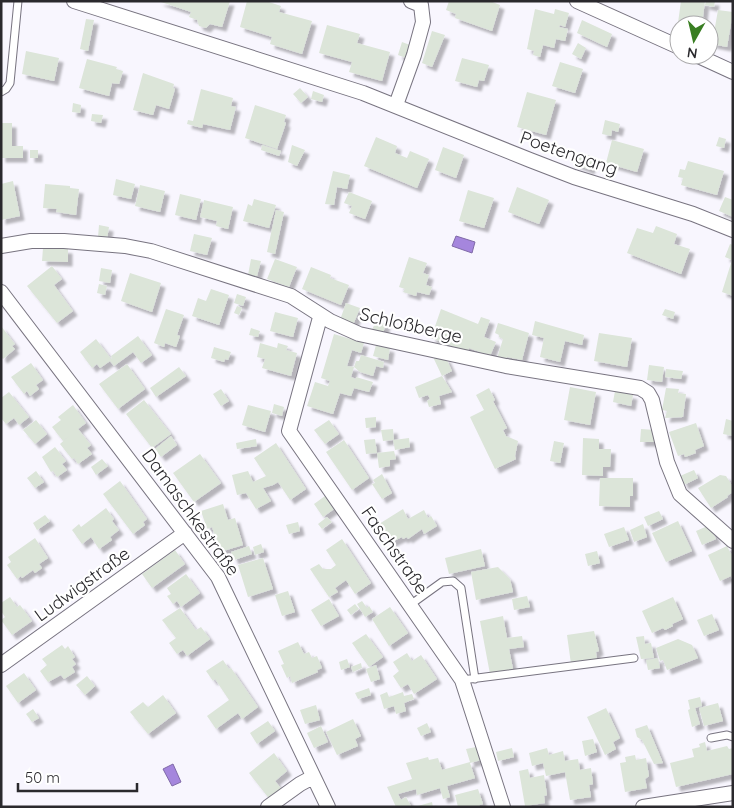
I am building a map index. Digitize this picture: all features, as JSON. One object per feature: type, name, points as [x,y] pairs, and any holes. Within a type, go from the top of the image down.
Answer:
[{"type":"street","name":"Poetengang","points":[[74,1],[363,93],[530,160],[693,214],[733,230]]},
{"type":"street","points":[[396,106],[414,56],[423,22],[421,5],[411,1]]},
{"type":"street","points":[[577,1],[669,42]]},
{"type":"street","points":[[718,65],[733,72]]},
{"type":"street","name":"Schloßberge","points":[[1,246],[31,242],[64,241],[151,250],[291,296],[341,327],[374,338],[506,366],[640,388],[648,393],[652,400],[667,462],[680,494],[733,541]]},
{"type":"street","name":"Damaschkestraße","points":[[1,292],[220,580],[328,807]]},
{"type":"street","name":"Faschstraße","points":[[322,316],[319,321],[289,431],[410,605],[469,680],[502,807]]},
{"type":"street","name":"Ludwigstraße","points":[[1,665],[185,533]]},
{"type":"street","points":[[268,807],[313,777]]},
{"type":"street","points":[[643,807],[733,793]]},
{"type":"lane","points":[[1,92],[10,83],[18,1]]},
{"type":"lane","points":[[410,605],[442,582],[453,581],[461,588],[469,680],[634,658]]},
{"type":"lane","points":[[711,738],[727,735],[733,736]]},
{"type":"shaded area","points":[[456,236],[475,242],[472,253],[452,246]]},
{"type":"shaded area","points":[[173,764],[181,782],[172,786],[163,769]]},
{"type":"building","points":[[158,1],[230,1],[222,27],[210,24],[206,28],[199,26],[197,20],[189,17],[191,12]]},
{"type":"building","points":[[247,1],[266,1],[281,6],[279,12],[312,21],[302,54],[270,44],[272,37],[240,27]]},
{"type":"building","points":[[449,1],[490,1],[500,5],[492,31],[455,18],[456,14],[446,10]]},
{"type":"building","points":[[681,1],[705,1],[703,15],[679,15]]},
{"type":"building","points":[[706,1],[715,1],[714,7],[705,5]]},
{"type":"building","points":[[535,9],[554,14],[555,9],[569,13],[565,27],[560,25],[559,27],[568,29],[565,41],[556,39],[554,48],[543,45],[540,57],[533,55],[534,51],[527,49]]},
{"type":"building","points":[[718,10],[733,12],[727,47],[719,45],[719,15],[717,15]]},
{"type":"building","points":[[86,19],[94,20],[88,51],[80,49]]},
{"type":"building","points":[[582,20],[612,34],[607,47],[577,33]]},
{"type":"building","points":[[327,25],[360,34],[357,43],[390,52],[382,81],[349,72],[352,62],[319,53]]},
{"type":"building","points":[[432,31],[445,35],[432,67],[422,63]]},
{"type":"building","points":[[402,42],[410,45],[406,58],[398,55]]},
{"type":"building","points":[[578,43],[586,48],[581,59],[572,54]]},
{"type":"building","points":[[26,51],[59,58],[54,81],[22,74]]},
{"type":"building","points":[[462,58],[489,65],[484,81],[479,80],[477,87],[455,81]]},
{"type":"building","points":[[87,59],[117,67],[116,69],[123,71],[119,84],[112,83],[109,96],[79,88]]},
{"type":"building","points":[[560,62],[583,69],[575,93],[552,86]]},
{"type":"building","points":[[143,73],[174,84],[173,88],[175,89],[169,109],[156,105],[153,115],[133,110]]},
{"type":"building","points":[[300,88],[308,97],[301,103],[293,94]]},
{"type":"building","points":[[201,89],[233,98],[231,106],[236,107],[230,130],[203,124],[202,128],[187,124],[188,120],[193,121]]},
{"type":"building","points":[[313,91],[324,95],[322,102],[311,99]]},
{"type":"building","points":[[527,92],[556,100],[546,135],[517,127]]},
{"type":"building","points":[[73,103],[81,105],[80,113],[72,112]]},
{"type":"building","points":[[255,105],[286,115],[284,122],[286,123],[277,149],[245,138]]},
{"type":"building","points":[[92,114],[103,115],[101,123],[91,121]]},
{"type":"building","points":[[605,120],[620,124],[618,132],[612,130],[611,136],[602,134]]},
{"type":"building","points":[[1,123],[12,123],[12,146],[23,146],[23,158],[1,158]]},
{"type":"building","points":[[376,137],[397,146],[395,153],[407,158],[410,151],[429,159],[417,188],[364,166]]},
{"type":"building","points":[[719,137],[726,139],[724,148],[716,146]]},
{"type":"building","points":[[612,140],[644,149],[637,172],[606,163]]},
{"type":"building","points":[[262,145],[281,151],[279,156],[261,150]]},
{"type":"building","points":[[292,145],[305,150],[297,166],[288,162]]},
{"type":"building","points":[[443,147],[464,155],[456,178],[435,170]]},
{"type":"building","points":[[30,150],[38,150],[38,158],[30,158]]},
{"type":"building","points":[[581,153],[594,157],[590,170],[570,162],[573,154],[580,156]]},
{"type":"building","points":[[688,161],[724,171],[717,195],[681,185],[683,178],[678,177],[680,169],[685,170]]},
{"type":"building","points":[[333,171],[350,175],[347,189],[337,187],[334,205],[325,204]]},
{"type":"building","points":[[116,179],[135,184],[131,199],[113,195]]},
{"type":"building","points":[[13,181],[20,216],[1,220],[1,184]]},
{"type":"building","points":[[45,184],[70,186],[70,188],[79,189],[76,215],[56,212],[57,209],[43,208]]},
{"type":"building","points":[[140,185],[165,191],[160,212],[135,206]]},
{"type":"building","points":[[517,187],[549,200],[539,224],[508,212]]},
{"type":"building","points":[[468,190],[494,198],[484,228],[459,221]]},
{"type":"building","points":[[349,192],[372,201],[365,219],[349,213],[352,206],[344,203]]},
{"type":"building","points":[[180,194],[201,199],[196,220],[175,215]]},
{"type":"building","points":[[725,197],[733,200],[733,217],[719,211]]},
{"type":"building","points":[[254,199],[276,205],[269,228],[243,221],[248,204],[252,206]]},
{"type":"building","points":[[204,200],[233,207],[228,229],[216,226],[217,221],[200,217]]},
{"type":"building","points":[[276,210],[284,212],[275,254],[267,252]]},
{"type":"building","points":[[99,225],[109,227],[107,239],[98,237]]},
{"type":"building","points":[[656,226],[677,234],[674,244],[690,249],[681,274],[627,253],[637,228],[653,233]]},
{"type":"building","points":[[194,234],[212,238],[207,255],[190,251]]},
{"type":"building","points":[[730,244],[733,245],[733,296],[722,292],[732,260],[725,257]]},
{"type":"building","points":[[43,248],[68,249],[68,262],[42,261]]},
{"type":"building","points":[[409,257],[427,263],[423,273],[429,275],[426,285],[432,287],[429,295],[417,292],[416,296],[403,292],[405,289],[399,287]]},
{"type":"building","points":[[251,259],[261,261],[257,276],[248,275]]},
{"type":"building","points":[[275,259],[297,267],[289,287],[267,279]]},
{"type":"building","points":[[52,266],[62,279],[54,285],[73,311],[57,323],[27,286]]},
{"type":"building","points":[[311,267],[331,275],[330,278],[349,285],[341,305],[302,289]]},
{"type":"building","points":[[101,268],[112,270],[110,283],[99,281]]},
{"type":"building","points":[[130,273],[161,283],[152,312],[121,301]]},
{"type":"building","points":[[99,284],[107,286],[105,295],[97,293]]},
{"type":"building","points":[[211,289],[229,295],[219,325],[192,316],[198,298],[206,301]]},
{"type":"building","points":[[237,294],[246,297],[243,306],[234,303]]},
{"type":"building","points":[[346,303],[360,308],[353,325],[340,320]]},
{"type":"building","points":[[237,306],[242,308],[239,315],[234,313]]},
{"type":"building","points":[[166,309],[184,315],[177,335],[180,336],[176,347],[165,343],[164,347],[154,343]]},
{"type":"building","points":[[441,309],[478,324],[481,317],[490,320],[484,337],[496,342],[490,356],[469,348],[468,352],[431,338]]},
{"type":"building","points":[[665,309],[675,312],[673,319],[662,315]]},
{"type":"building","points":[[275,312],[298,318],[293,337],[270,331]]},
{"type":"building","points":[[376,321],[386,324],[383,333],[372,330]]},
{"type":"building","points":[[535,321],[584,335],[582,345],[565,341],[560,362],[540,357],[544,338],[532,335]]},
{"type":"building","points":[[498,323],[529,333],[522,360],[507,357],[505,361],[497,358],[503,339],[495,333]]},
{"type":"building","points":[[1,326],[15,344],[12,346],[15,349],[3,359],[1,357]]},
{"type":"building","points":[[251,328],[260,331],[258,337],[249,335]]},
{"type":"building","points":[[599,333],[632,338],[627,367],[594,361]]},
{"type":"building","points":[[334,334],[364,343],[361,353],[352,350],[347,366],[354,367],[351,377],[373,382],[369,392],[354,388],[351,396],[340,393],[333,414],[307,406],[315,382],[328,386],[330,381],[321,378]]},
{"type":"building","points":[[138,336],[152,355],[141,363],[133,352],[114,366],[110,361],[100,368],[97,364],[92,368],[80,352],[96,339],[112,360],[111,356]]},
{"type":"building","points":[[260,343],[277,348],[278,343],[288,346],[286,350],[297,353],[291,376],[262,368],[265,359],[257,357]]},
{"type":"building","points":[[376,345],[390,348],[388,360],[373,356]]},
{"type":"building","points":[[214,347],[231,352],[228,360],[225,359],[224,362],[211,358]]},
{"type":"building","points":[[361,355],[384,362],[383,368],[376,366],[373,376],[360,372],[354,367]]},
{"type":"building","points":[[433,357],[446,358],[452,371],[442,376]]},
{"type":"building","points":[[31,363],[43,380],[36,385],[39,389],[30,396],[27,391],[24,394],[11,377]]},
{"type":"building","points":[[127,364],[145,389],[118,409],[99,384]]},
{"type":"building","points":[[649,365],[664,367],[662,382],[647,380]]},
{"type":"building","points":[[179,367],[186,376],[156,397],[150,388]]},
{"type":"building","points":[[666,369],[683,371],[681,379],[665,377]]},
{"type":"building","points":[[442,376],[452,392],[439,396],[441,404],[429,407],[427,401],[430,399],[428,395],[419,398],[415,387]]},
{"type":"building","points":[[570,387],[596,392],[590,425],[564,420]]},
{"type":"building","points":[[489,388],[495,400],[493,401],[507,428],[503,430],[506,436],[518,441],[516,459],[495,469],[470,417],[484,410],[476,395]]},
{"type":"building","points":[[666,388],[679,389],[678,393],[686,394],[683,417],[665,418],[667,411],[662,410]]},
{"type":"building","points":[[221,389],[229,401],[221,406],[213,394]]},
{"type":"building","points":[[615,391],[633,395],[631,406],[613,402]]},
{"type":"building","points":[[9,392],[29,417],[19,425],[14,418],[6,424],[1,418],[1,398]]},
{"type":"building","points":[[144,400],[171,434],[152,448],[126,414]]},
{"type":"building","points":[[274,404],[284,407],[282,416],[272,413]]},
{"type":"building","points":[[73,405],[86,423],[78,429],[91,445],[87,448],[92,454],[78,464],[60,444],[69,436],[63,441],[52,427],[61,420],[58,417]]},
{"type":"building","points":[[248,405],[271,411],[265,432],[242,425]]},
{"type":"building","points":[[376,417],[376,427],[366,428],[365,418]]},
{"type":"building","points":[[726,419],[733,421],[733,436],[723,434]]},
{"type":"building","points":[[36,420],[47,434],[35,444],[23,430]]},
{"type":"building","points":[[329,420],[339,434],[325,444],[314,430]]},
{"type":"building","points":[[696,423],[704,446],[695,450],[696,453],[685,457],[684,454],[678,456],[669,432]]},
{"type":"building","points":[[393,429],[394,440],[409,438],[410,447],[395,450],[393,440],[383,441],[381,430]]},
{"type":"building","points":[[641,429],[655,430],[654,442],[640,442]]},
{"type":"building","points":[[171,436],[177,445],[161,457],[155,449]]},
{"type":"building","points":[[583,438],[599,439],[599,449],[611,449],[610,467],[603,467],[603,476],[582,475]]},
{"type":"building","points":[[256,439],[257,446],[237,449],[236,443]]},
{"type":"building","points":[[375,439],[377,453],[366,454],[364,440]]},
{"type":"building","points":[[344,440],[369,478],[352,490],[326,452]]},
{"type":"building","points":[[554,441],[564,443],[560,463],[550,461]]},
{"type":"building","points":[[276,443],[306,489],[290,500],[278,482],[263,488],[271,501],[256,509],[246,493],[237,495],[232,475],[248,471],[253,482],[266,476],[254,458]]},
{"type":"building","points":[[55,447],[66,461],[62,464],[67,470],[57,477],[53,471],[51,472],[42,457]]},
{"type":"building","points":[[394,451],[396,459],[390,460],[390,466],[379,468],[377,453]]},
{"type":"building","points":[[200,454],[221,483],[194,502],[173,473]]},
{"type":"building","points":[[102,459],[108,466],[96,475],[91,467]]},
{"type":"building","points":[[694,470],[698,478],[684,485],[680,476]]},
{"type":"building","points":[[36,471],[44,482],[35,488],[27,478]]},
{"type":"building","points":[[382,474],[392,493],[382,499],[372,484],[375,483],[373,480]]},
{"type":"building","points":[[720,475],[726,476],[733,487],[733,492],[711,508],[698,488]]},
{"type":"building","points":[[600,478],[633,478],[633,496],[630,496],[630,507],[599,506]]},
{"type":"building","points":[[120,481],[147,519],[143,522],[145,525],[133,534],[103,494]]},
{"type":"building","points":[[325,496],[334,509],[323,517],[314,504]]},
{"type":"building","points":[[223,504],[228,520],[235,518],[243,545],[220,552],[212,527],[207,529],[201,511]]},
{"type":"building","points":[[106,508],[119,530],[110,537],[112,540],[99,549],[91,537],[82,544],[72,530],[79,524],[81,527]]},
{"type":"building","points":[[403,509],[408,519],[424,510],[428,518],[431,516],[437,526],[424,534],[422,529],[408,539],[407,537],[403,539],[402,537],[390,543],[379,524]]},
{"type":"building","points":[[659,511],[663,519],[648,526],[644,517]]},
{"type":"building","points":[[45,515],[50,521],[37,530],[33,523]]},
{"type":"building","points":[[327,517],[332,522],[322,529],[318,524]]},
{"type":"building","points":[[678,521],[692,551],[666,562],[652,533]]},
{"type":"building","points":[[298,522],[300,531],[289,534],[286,525]]},
{"type":"building","points":[[643,524],[647,537],[634,542],[630,530]]},
{"type":"building","points":[[710,525],[716,539],[702,545],[696,531]]},
{"type":"building","points":[[624,527],[629,540],[609,547],[604,534]]},
{"type":"building","points":[[35,538],[48,558],[39,564],[42,568],[35,573],[33,570],[22,578],[21,576],[17,579],[7,565],[11,562],[8,557]]},
{"type":"building","points":[[342,539],[371,583],[355,594],[346,580],[335,588],[338,592],[329,597],[310,569],[319,564],[323,569],[331,569],[336,565],[326,550]]},
{"type":"building","points":[[261,544],[264,552],[255,555],[253,547]]},
{"type":"building","points":[[249,546],[252,554],[234,560],[231,552]]},
{"type":"building","points":[[727,546],[731,554],[733,553],[733,581],[731,576],[720,581],[708,555]]},
{"type":"building","points":[[481,549],[485,566],[449,574],[445,558]]},
{"type":"building","points":[[175,550],[185,564],[152,588],[142,574]]},
{"type":"building","points":[[597,551],[600,563],[588,566],[585,554]]},
{"type":"building","points":[[263,558],[273,589],[248,597],[238,565]]},
{"type":"building","points":[[498,567],[510,579],[513,592],[476,600],[471,572]]},
{"type":"building","points":[[186,574],[200,593],[181,607],[177,601],[173,604],[167,596],[171,594],[167,588]]},
{"type":"building","points":[[288,591],[295,612],[282,616],[275,595]]},
{"type":"building","points":[[527,596],[530,607],[514,610],[512,599]]},
{"type":"building","points":[[10,597],[17,607],[20,605],[32,621],[12,635],[1,620],[5,617],[1,611],[1,603]]},
{"type":"building","points":[[673,597],[683,619],[665,630],[663,628],[652,633],[642,611]]},
{"type":"building","points":[[329,599],[339,616],[321,626],[311,610]]},
{"type":"building","points":[[362,601],[373,612],[365,617],[357,604]]},
{"type":"building","points":[[355,604],[359,609],[351,615],[347,610]]},
{"type":"building","points":[[390,607],[408,633],[389,646],[372,619]]},
{"type":"building","points":[[180,608],[196,630],[201,627],[210,639],[187,656],[183,650],[177,654],[169,643],[176,638],[162,620]]},
{"type":"building","points":[[712,614],[719,630],[704,636],[697,620]]},
{"type":"building","points":[[503,616],[507,638],[522,636],[524,647],[509,649],[513,669],[490,674],[480,621]]},
{"type":"building","points":[[594,631],[599,651],[596,652],[597,661],[571,664],[567,635]]},
{"type":"building","points":[[366,634],[383,657],[369,667],[352,643]]},
{"type":"building","points":[[644,636],[645,644],[651,643],[654,658],[641,659],[636,637]]},
{"type":"building","points":[[678,639],[692,645],[698,658],[667,670],[663,660],[660,661],[656,648]]},
{"type":"building","points":[[298,642],[304,654],[309,652],[312,658],[317,656],[322,668],[317,670],[318,672],[292,683],[290,676],[287,678],[281,665],[284,664],[278,651]]},
{"type":"building","points":[[62,645],[65,649],[68,646],[75,657],[72,659],[76,664],[72,667],[75,672],[64,679],[61,675],[48,682],[40,671],[47,665],[42,659]]},
{"type":"building","points":[[407,653],[412,661],[421,655],[437,679],[414,694],[408,684],[401,688],[393,676],[399,671],[393,662]]},
{"type":"building","points":[[658,658],[660,668],[648,670],[646,660]]},
{"type":"building","points":[[347,659],[350,667],[341,670],[339,662]]},
{"type":"building","points":[[223,660],[229,669],[231,668],[258,707],[242,719],[238,713],[216,729],[207,716],[229,700],[215,679],[213,681],[206,671]]},
{"type":"building","points":[[361,663],[362,668],[353,672],[351,667]]},
{"type":"building","points":[[376,665],[380,679],[371,682],[366,669]]},
{"type":"building","points":[[24,673],[36,690],[18,703],[6,686]]},
{"type":"building","points":[[87,676],[95,686],[85,695],[76,685]]},
{"type":"building","points":[[369,688],[371,695],[358,699],[355,693]]},
{"type":"building","points":[[387,692],[389,697],[403,692],[404,696],[412,694],[414,699],[404,703],[406,711],[396,714],[394,706],[384,709],[380,695]]},
{"type":"building","points":[[163,695],[176,713],[148,734],[130,712],[143,702],[148,707]]},
{"type":"building","points":[[700,697],[702,706],[695,708],[700,724],[692,727],[688,700]]},
{"type":"building","points":[[718,703],[723,721],[704,726],[699,708]]},
{"type":"building","points":[[316,705],[320,720],[305,724],[300,710]]},
{"type":"building","points":[[606,708],[620,738],[613,742],[616,749],[605,755],[587,717]]},
{"type":"building","points":[[33,709],[39,718],[32,722],[26,714]]},
{"type":"building","points":[[353,719],[361,736],[355,739],[358,746],[337,755],[326,732]]},
{"type":"building","points":[[268,721],[275,731],[257,744],[250,733]]},
{"type":"building","points":[[427,723],[431,732],[421,736],[417,728]]},
{"type":"building","points":[[647,725],[663,763],[654,764],[642,740],[637,737],[635,729]]},
{"type":"building","points":[[321,726],[328,742],[314,748],[307,733]]},
{"type":"building","points":[[593,739],[597,752],[585,756],[582,741]]},
{"type":"building","points":[[705,742],[707,751],[727,746],[729,749],[733,748],[733,774],[676,787],[670,763],[694,757],[692,749],[700,747],[699,744]]},
{"type":"building","points":[[476,747],[481,760],[470,763],[475,778],[447,786],[450,797],[443,799],[440,788],[417,795],[416,789],[398,794],[401,800],[406,797],[411,806],[396,807],[387,787],[412,779],[406,763],[428,757],[429,760],[438,758],[442,770],[470,762],[466,749]]},
{"type":"building","points":[[512,748],[514,757],[498,761],[496,752]]},
{"type":"building","points":[[547,748],[549,755],[563,751],[565,761],[578,759],[580,770],[591,768],[593,784],[589,785],[591,797],[570,800],[565,772],[546,776],[543,763],[532,766],[529,753]]},
{"type":"building","points":[[274,753],[287,771],[275,781],[284,792],[271,801],[249,773]]},
{"type":"building","points":[[635,755],[636,760],[646,758],[649,776],[645,779],[647,788],[625,792],[620,763],[626,762],[625,757]]},
{"type":"building","points":[[528,769],[530,778],[544,775],[547,795],[544,796],[545,803],[525,806],[519,771]]},
{"type":"building","points":[[478,789],[483,804],[479,805],[480,807],[458,807],[455,795]]},
{"type":"building","points":[[432,802],[433,807],[418,807],[418,806]]}]
